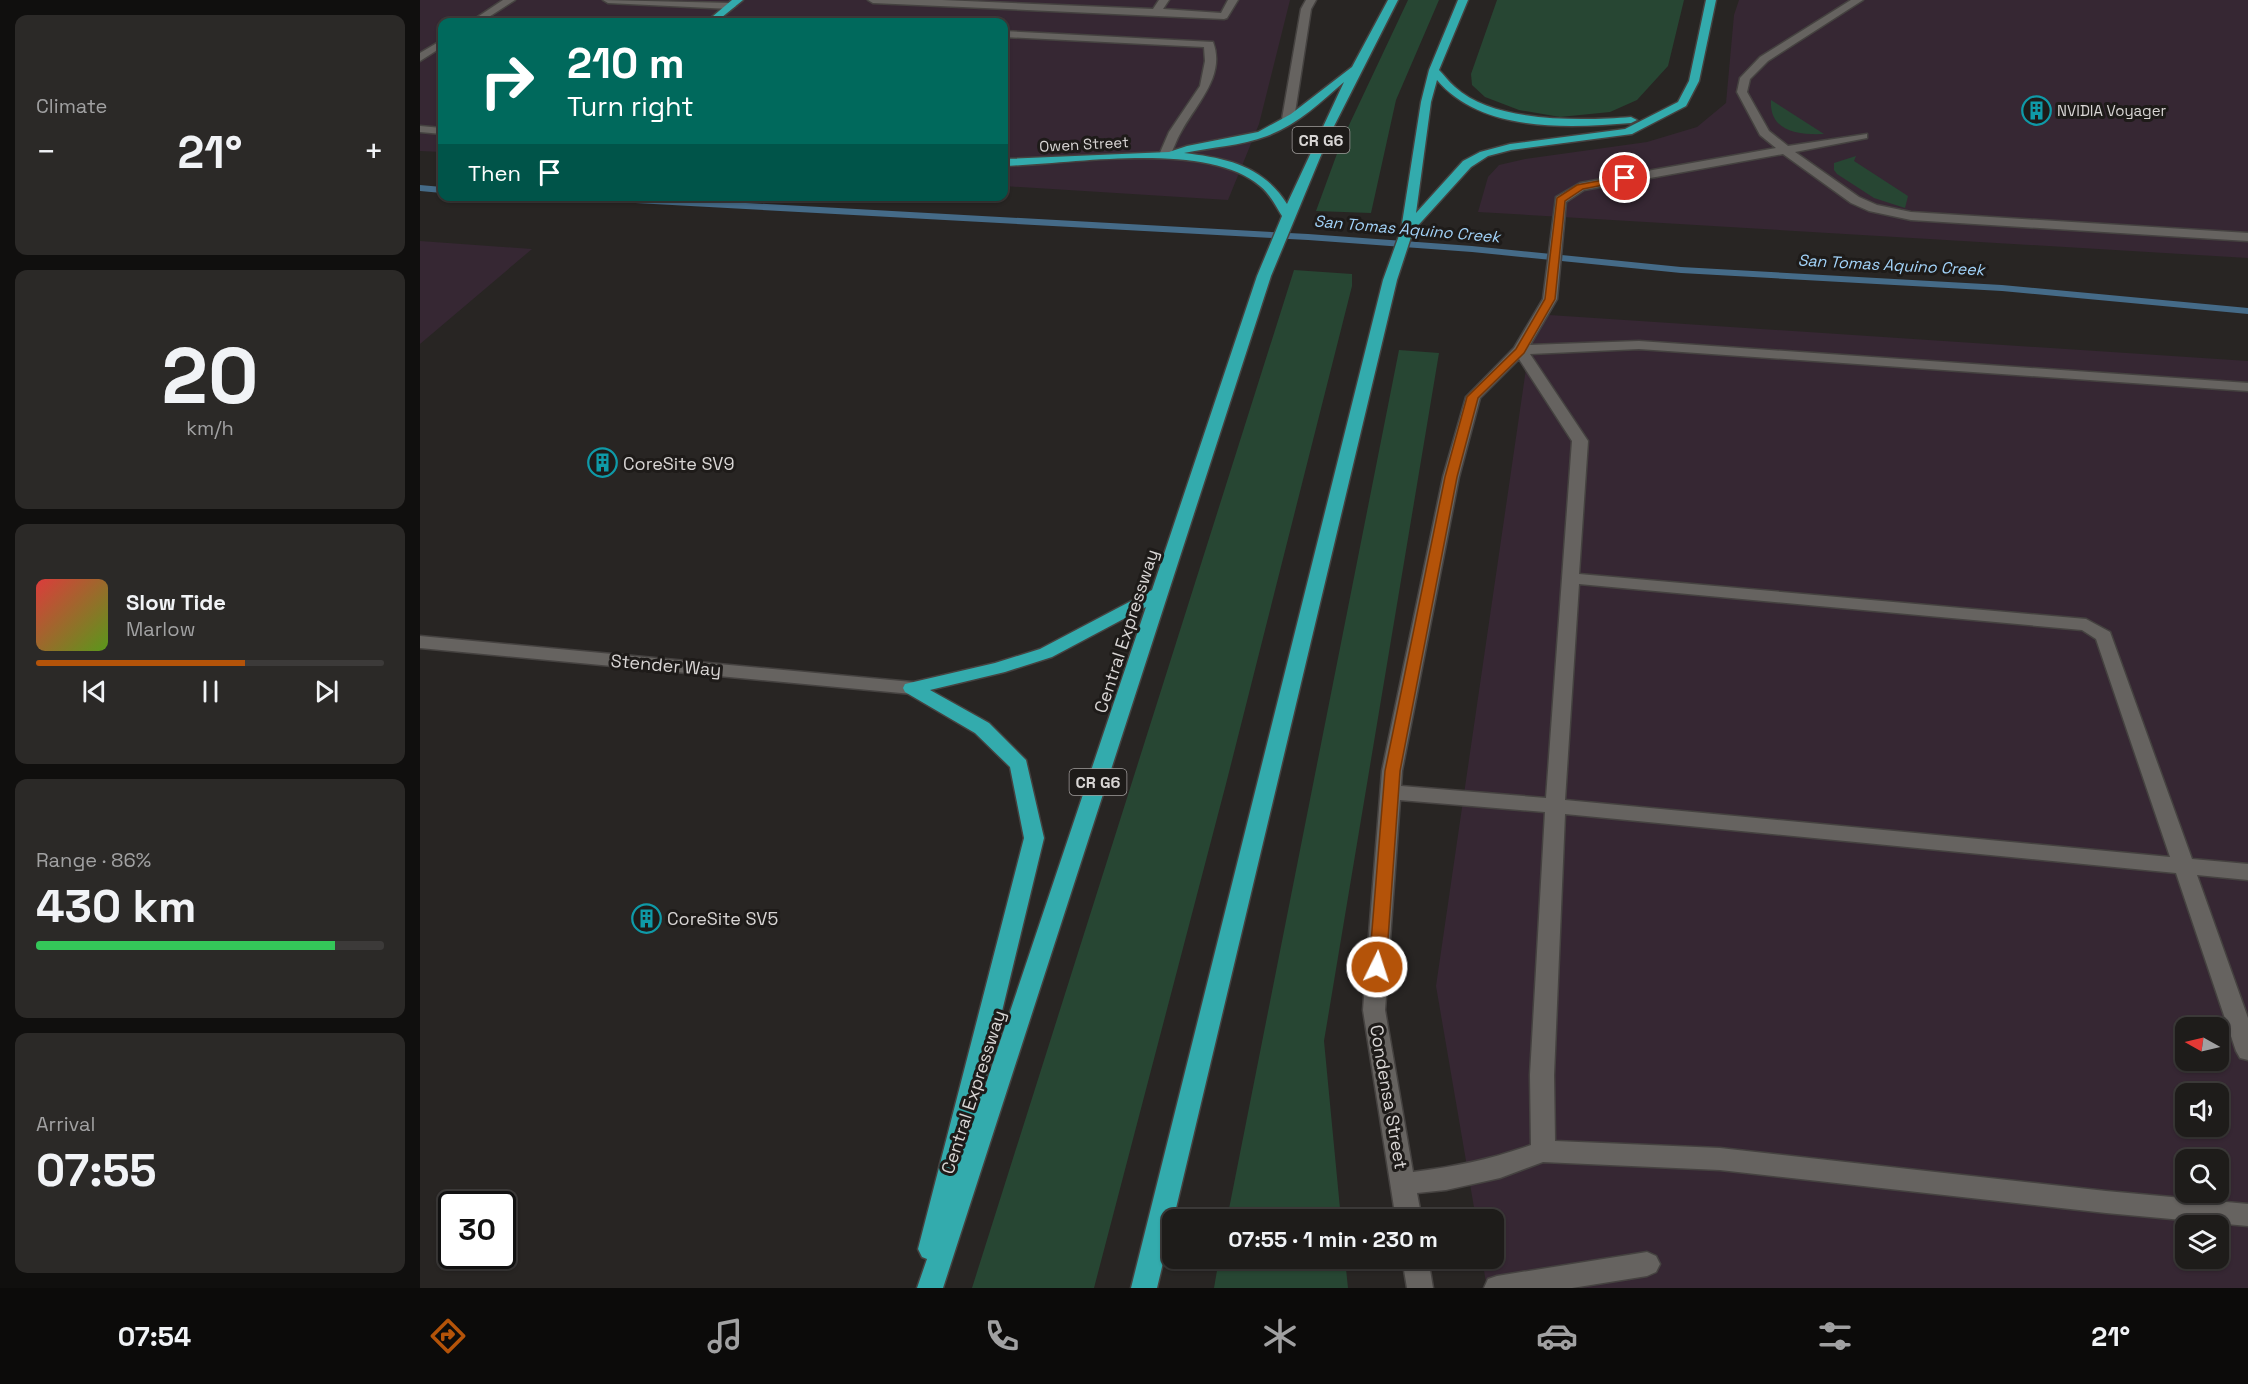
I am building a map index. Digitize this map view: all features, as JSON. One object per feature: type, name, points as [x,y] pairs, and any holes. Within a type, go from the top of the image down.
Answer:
[{"type":"highway","name":"Central Expressway","points":[[930,1288],[1264,276],[1287,214],[1356,67],[1394,0]]},
{"type":"highway","points":[[1144,1288],[1390,280],[1407,230],[1426,102],[1434,70],[1463,0]]},
{"type":"highway","points":[[1407,230],[1467,164],[1484,154],[1510,147],[1628,132],[1682,104],[1694,81],[1711,0]]},
{"type":"highway","points":[[716,18],[734,3]]},
{"type":"highway","points":[[1166,154],[1249,138],[1274,129],[1356,67]]},
{"type":"highway","points":[[1434,70],[1452,92],[1485,109],[1514,117],[1581,124],[1657,118]]},
{"type":"highway","points":[[1166,154],[1233,164],[1263,182],[1275,194],[1287,214]]},
{"type":"highway","name":"Owen Street","points":[[1008,162],[1166,154]]},
{"type":"highway","points":[[912,688],[999,668],[1046,653],[1161,592]]},
{"type":"highway","points":[[912,688],[982,728],[1019,765],[1034,838],[922,1288]]},
{"type":"street","points":[[481,18],[510,0]]},
{"type":"street","points":[[608,0],[734,3]]},
{"type":"street","points":[[873,0],[1224,16],[1233,0]]},
{"type":"street","points":[[1156,12],[1164,0]]},
{"type":"street","points":[[1288,119],[1306,9],[1311,0]]},
{"type":"street","points":[[1858,0],[1764,59],[1745,78],[1742,92],[1764,133],[1855,200],[1893,214],[2248,237]]},
{"type":"street","points":[[1008,34],[1209,44],[1210,61],[1205,86],[1175,132],[1166,154]]},
{"type":"street","points":[[420,58],[438,46]]},
{"type":"street","points":[[420,129],[438,131]]},
{"type":"street","points":[[1545,196],[1560,200],[1580,187],[1863,136]]},
{"type":"street","name":"Condensa Street","points":[[1407,1209],[1374,1010],[1392,771],[1451,477],[1473,397],[1520,350],[1550,299],[1560,200]]},
{"type":"street","points":[[1520,350],[1639,345],[2248,387]]},
{"type":"street","points":[[1520,350],[1580,441],[1555,806],[1542,1075],[1543,1151]]},
{"type":"street","points":[[1570,579],[2086,625],[2104,636],[2248,1051]]},
{"type":"street","name":"Stender Way","points":[[420,642],[912,688]]},
{"type":"street","points":[[1391,792],[2248,872]]},
{"type":"street","points":[[1404,1184],[1446,1179],[1500,1167],[1543,1151],[1720,1159],[2106,1202],[2248,1215]]},
{"type":"street","points":[[1497,1288],[1647,1264]]},
{"type":"street","points":[[1417,1269],[1420,1288]]},
{"type":"shaded area","points":[[420,0],[1290,0],[1259,124],[1228,200],[1008,186],[1008,18],[438,18],[438,152],[420,151]]},
{"type":"shaded area","points":[[1739,0],[2248,0],[2248,258],[1478,212],[1488,177],[1499,165],[1525,159],[1647,142],[1697,127],[1726,103],[1734,15]]},
{"type":"shaded area","points":[[420,241],[532,249],[420,344]]},
{"type":"shaded area","points":[[1534,314],[2248,361],[2248,1288],[1487,1288],[1484,1269],[1504,1269],[1504,1209],[1474,1209],[1436,986]]},
{"type":"green space","points":[[1408,0],[1439,0],[1396,100],[1371,213],[1316,211],[1342,140]]},
{"type":"green space","points":[[1497,0],[1684,0],[1668,66],[1637,100],[1610,112],[1560,117],[1519,110],[1485,97],[1472,85],[1471,74]]},
{"type":"green space","points":[[1771,100],[1824,134],[1805,134],[1780,125],[1772,111]]},
{"type":"green space","points":[[1856,156],[1854,161],[1908,196],[1905,208],[1874,198],[1837,174],[1834,170],[1834,163]]},
{"type":"green space","points":[[1294,270],[1352,274],[1352,286],[1227,780],[1094,1288],[972,1288]]},
{"type":"green space","points":[[1399,350],[1439,353],[1324,1041],[1340,1209],[1229,1209]]},
{"type":"green space","points":[[1217,1269],[1346,1269],[1348,1288],[1214,1288]]},
{"type":"waterway","name":"San Tomas Aquino Creek","points":[[420,188],[438,190]]},
{"type":"waterway","name":"San Tomas Aquino Creek","points":[[653,201],[1308,237],[1472,249],[1681,270],[2002,288],[2248,311]]},
{"type":"place","name":"NVIDIA Voyager","points":[[2036,110]]},
{"type":"place","name":"CoreSite SV9","points":[[602,463]]},
{"type":"place","name":"CoreSite SV5","points":[[646,918]]},
{"type":"route","points":[[1377,967],[1392,771],[1451,477],[1473,397],[1520,350],[1550,299],[1560,200],[1580,187],[1625,178]]}]
